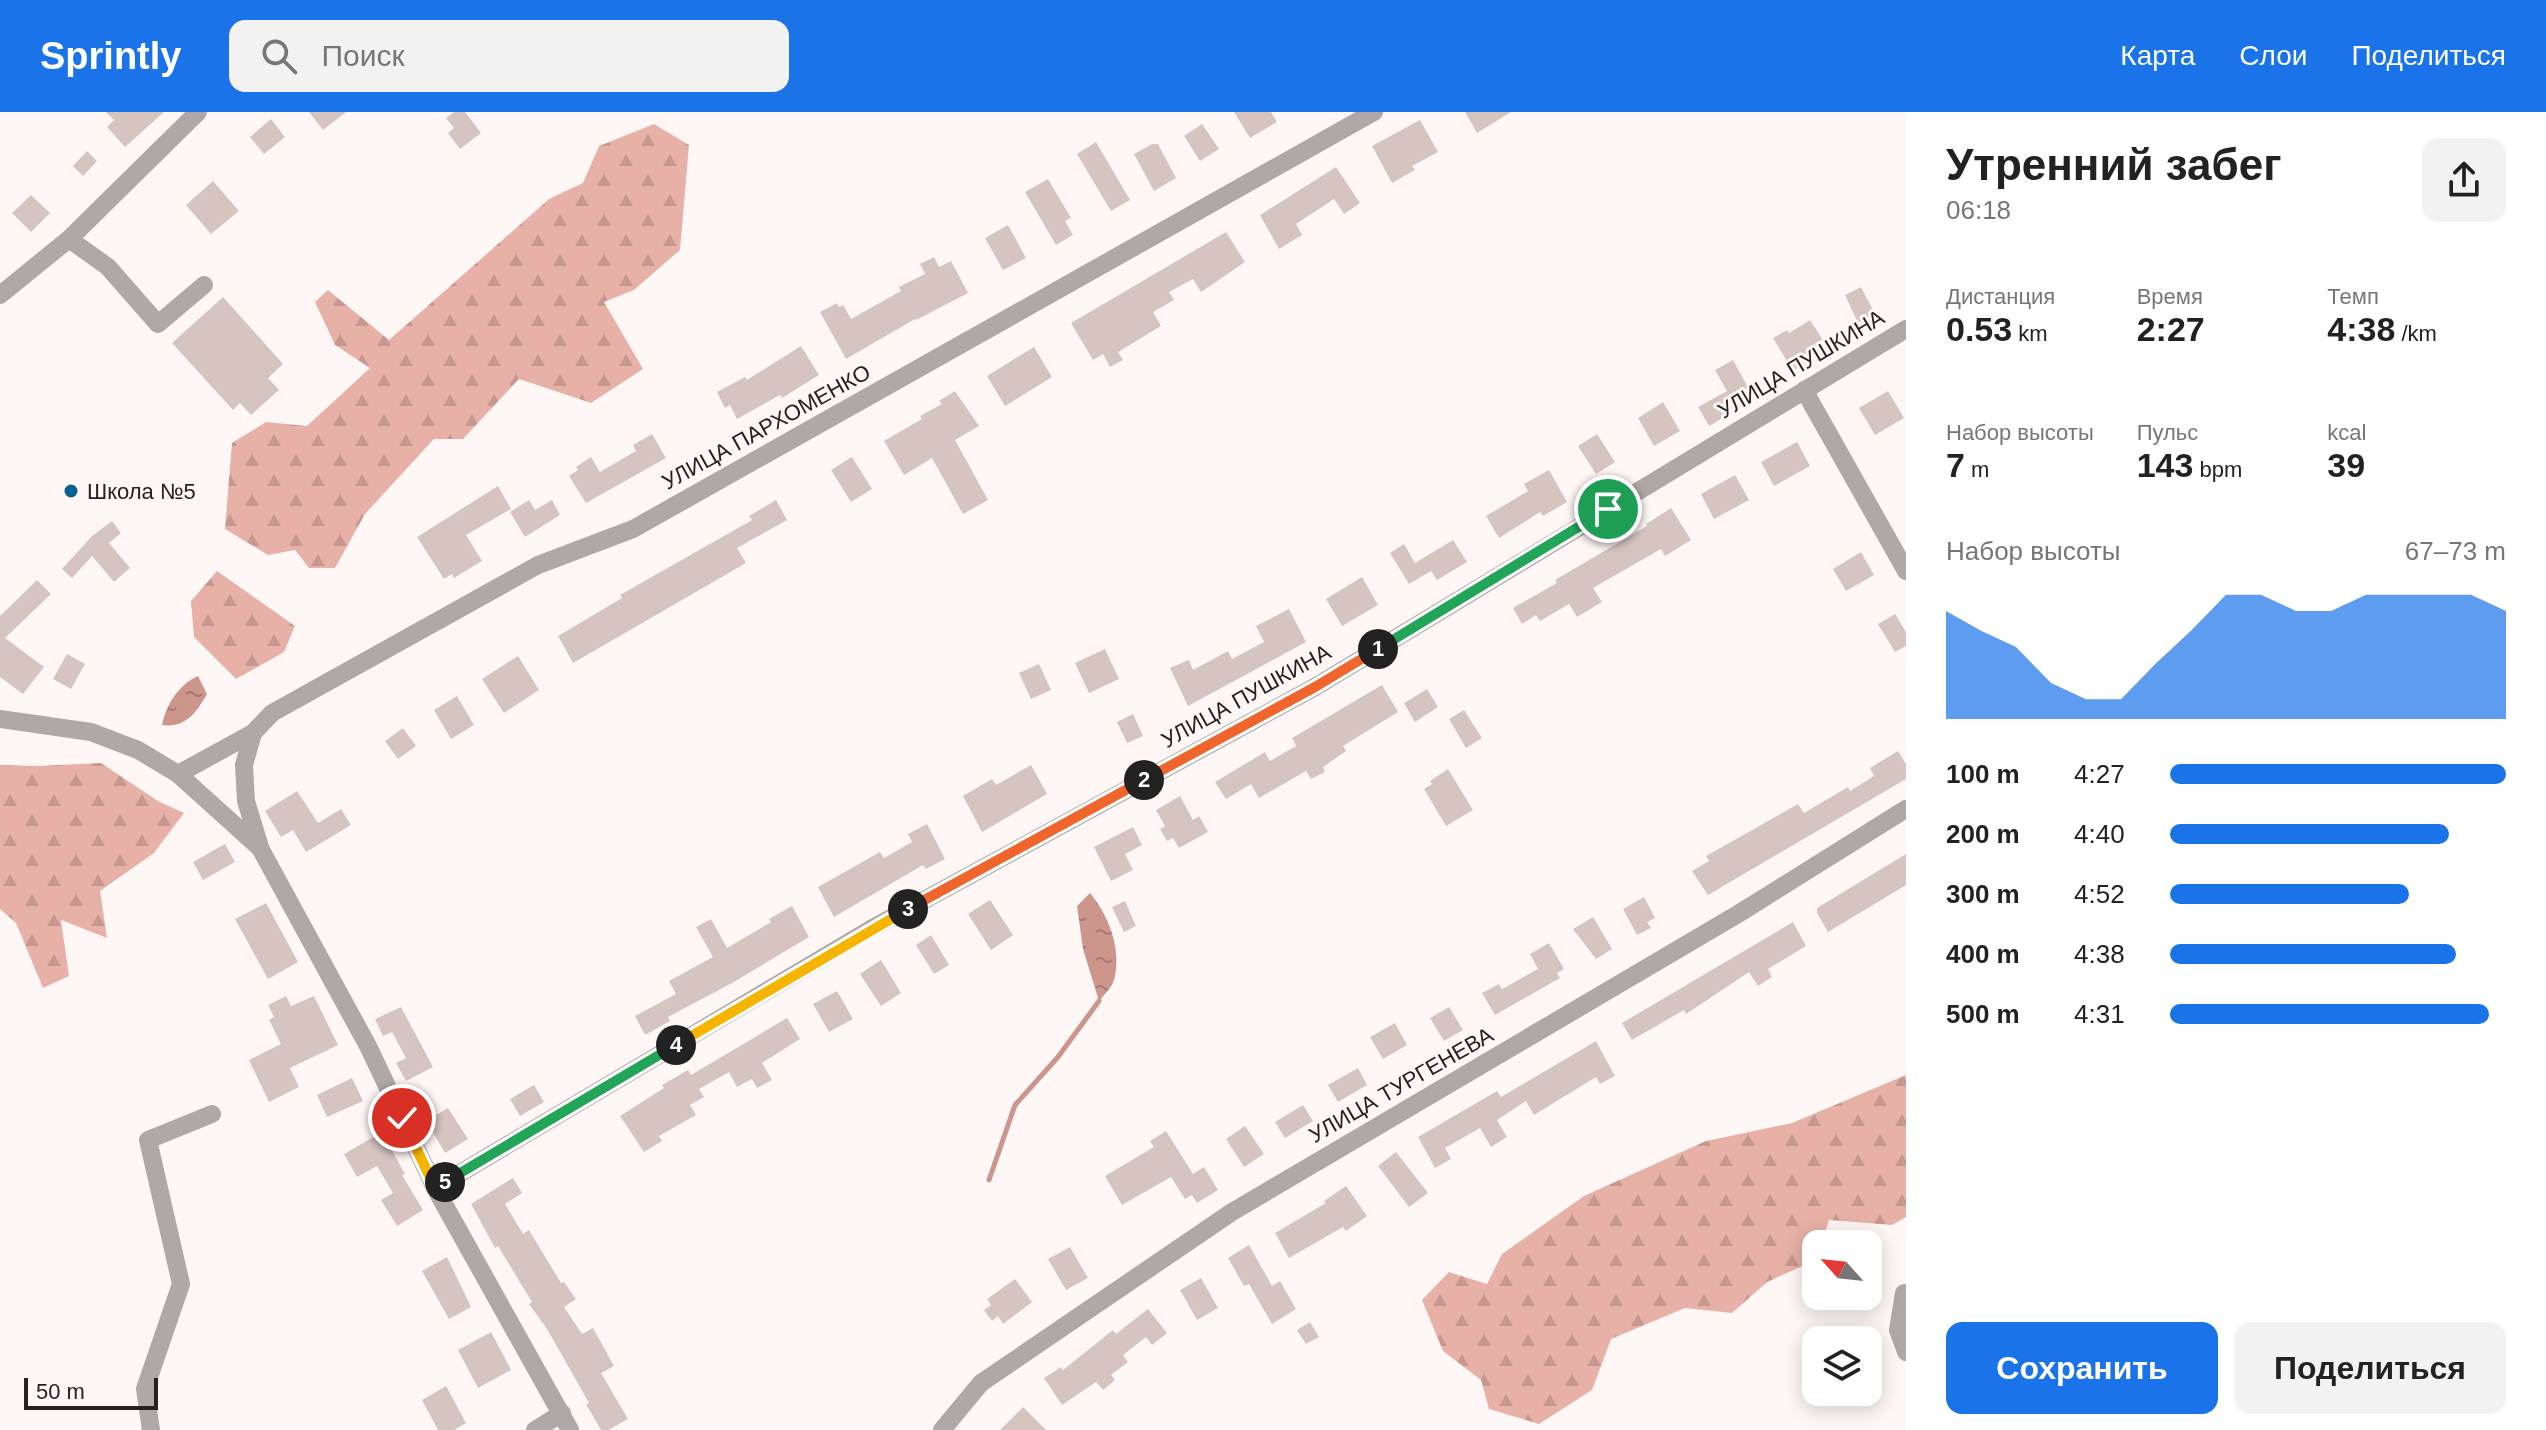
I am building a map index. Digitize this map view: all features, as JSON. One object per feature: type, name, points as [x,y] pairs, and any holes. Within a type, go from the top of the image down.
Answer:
[{"type":"street","points":[[0,295],[69,239],[198,112]]},
{"type":"street","name":"УЛИЦА ПАРХОМЕНКО","points":[[178,774],[253,733],[272,713],[525,572],[633,529],[1374,112]]},
{"type":"street","points":[[69,239],[108,267],[158,324],[204,285]]},
{"type":"street","name":"УЛИЦА ПУШКИНА","points":[[435,1188],[871,929],[1315,687],[1906,329]]},
{"type":"street","points":[[1804,390],[1906,571]]},
{"type":"street","points":[[0,719],[91,732],[138,750],[178,774],[260,848]]},
{"type":"street","points":[[253,733],[244,765],[246,801],[260,848],[369,1048],[435,1188],[566,1422],[535,1430]]},
{"type":"street","name":"УЛИЦА ТУРГЕНЕВА","points":[[942,1430],[981,1383],[1232,1212],[1738,914],[1906,809]]},
{"type":"street","points":[[151,1430],[145,1389],[181,1284],[148,1140],[212,1114]]},
{"type":"street","points":[[1906,1295],[1904,1293],[1898,1330],[1906,1352]]},
{"type":"green space","points":[[654,124],[689,145],[680,250],[634,290],[604,302],[643,369],[591,403],[519,379],[463,439],[434,439],[365,514],[335,568],[309,568],[295,550],[268,555],[225,529],[232,443],[266,422],[307,426],[370,368],[335,345],[315,302],[328,290],[389,340],[549,199],[583,183],[599,146]]},
{"type":"green space","points":[[217,571],[295,626],[284,652],[236,679],[194,637],[191,601]]},
{"type":"green space","points":[[101,763],[158,801],[184,813],[154,853],[100,891],[107,938],[61,920],[69,976],[43,988],[16,923],[0,909],[0,765]]},
{"type":"green space","points":[[1906,1075],[1906,1217],[1892,1225],[1829,1220],[1826,1230],[1802,1230],[1802,1266],[1767,1282],[1732,1313],[1685,1308],[1611,1339],[1592,1390],[1539,1424],[1489,1409],[1481,1380],[1443,1351],[1422,1300],[1449,1272],[1487,1284],[1502,1254],[1584,1196],[1706,1141],[1792,1123]]},
{"type":"water","points":[[198,676],[207,694],[199,707],[184,722],[162,725],[174,696]]},
{"type":"water","points":[[1090,893],[1108,922],[1116,957],[1113,983],[1099,1001],[1083,949],[1077,906]]},
{"type":"building","points":[[106,112],[164,112],[125,147],[107,127],[114,120]]},
{"type":"building","points":[[309,112],[346,112],[323,130]]},
{"type":"building","points":[[454,112],[465,112],[481,133],[460,149],[448,133],[454,128],[446,118]]},
{"type":"building","points":[[1234,112],[1271,112],[1277,122],[1250,138]]},
{"type":"building","points":[[1465,112],[1511,112],[1477,133]]},
{"type":"building","points":[[271,119],[285,137],[264,154],[250,137]]},
{"type":"building","points":[[1420,120],[1438,152],[1412,166],[1415,170],[1392,183],[1372,146]]},
{"type":"building","points":[[1202,124],[1219,149],[1200,161],[1184,136]]},
{"type":"building","points":[[1096,142],[1130,200],[1111,211],[1077,154]]},
{"type":"building","points":[[1158,144],[1176,178],[1154,191],[1134,154]]},
{"type":"building","points":[[87,151],[97,161],[83,176],[73,166]]},
{"type":"building","points":[[1336,167],[1360,203],[1344,214],[1334,199],[1296,224],[1302,235],[1279,249],[1260,215]]},
{"type":"building","points":[[1048,179],[1071,218],[1065,221],[1073,235],[1056,245],[1025,192]]},
{"type":"building","points":[[213,181],[239,211],[211,234],[186,205]]},
{"type":"building","points":[[31,195],[50,213],[31,232],[12,213]]},
{"type":"building","points":[[1008,225],[1026,258],[1003,270],[985,238]]},
{"type":"building","points":[[1226,232],[1245,262],[1201,292],[1193,279],[1169,292],[1174,300],[1153,312],[1161,326],[1118,352],[1123,360],[1110,367],[1103,354],[1093,360],[1071,323]]},
{"type":"building","points":[[934,257],[939,267],[951,261],[968,293],[846,359],[820,312],[837,303],[839,307],[843,305],[851,319],[901,291],[899,287],[925,274],[920,264]]},
{"type":"building","points":[[1861,287],[1875,314],[1858,323],[1845,295]]},
{"type":"building","points":[[223,297],[283,364],[268,378],[279,390],[251,415],[240,403],[233,410],[172,343]]},
{"type":"building","points":[[1810,320],[1828,348],[1793,371],[1773,338],[1787,330],[1789,333]]},
{"type":"building","points":[[801,346],[819,375],[782,398],[780,395],[737,419],[730,405],[725,408],[717,392],[745,377],[747,380]]},
{"type":"building","points":[[1034,347],[1052,377],[1005,406],[987,376]]},
{"type":"building","points":[[1733,360],[1753,396],[1728,410],[1730,414],[1709,426],[1698,407],[1727,391],[1715,370]]},
{"type":"building","points":[[955,391],[979,426],[955,440],[988,500],[963,514],[932,458],[904,475],[884,441],[922,419],[920,416],[942,404],[939,401]]},
{"type":"building","points":[[1888,391],[1904,418],[1875,435],[1859,408]]},
{"type":"building","points":[[1663,402],[1680,431],[1654,446],[1638,418]]},
{"type":"building","points":[[652,434],[666,458],[586,503],[569,476],[578,470],[576,467],[591,457],[600,472],[636,451],[633,445]]},
{"type":"building","points":[[1597,434],[1615,462],[1596,474],[1578,446]]},
{"type":"building","points":[[1797,442],[1810,466],[1774,486],[1761,462]]},
{"type":"building","points":[[852,457],[872,489],[851,502],[831,470]]},
{"type":"building","points":[[1549,470],[1567,502],[1543,516],[1540,512],[1499,538],[1486,516],[1528,491],[1524,484]]},
{"type":"building","points":[[1735,475],[1749,500],[1714,519],[1701,494]]},
{"type":"building","points":[[498,486],[511,509],[466,535],[482,561],[454,578],[452,574],[444,579],[417,537]]},
{"type":"building","points":[[529,500],[535,510],[552,500],[560,515],[525,537],[510,512]]},
{"type":"building","points":[[776,500],[787,520],[737,548],[746,563],[573,663],[558,636],[622,598],[620,595],[752,520],[749,516]]},
{"type":"building","points":[[1671,508],[1691,540],[1665,556],[1661,549],[1593,588],[1602,602],[1577,617],[1569,604],[1540,621],[1536,615],[1522,624],[1513,608],[1557,583],[1555,580],[1647,526]]},
{"type":"building","points":[[112,521],[121,533],[109,543],[130,568],[114,582],[92,556],[72,578],[62,569],[92,536]]},
{"type":"building","points":[[1453,540],[1467,562],[1437,580],[1431,571],[1409,584],[1390,553],[1404,544],[1415,563]]},
{"type":"building","points":[[1861,552],[1874,575],[1846,591],[1833,569]]},
{"type":"building","points":[[1362,577],[1378,605],[1342,626],[1326,599]]},
{"type":"building","points":[[37,580],[51,594],[5,638],[44,667],[23,694],[0,677],[0,616]]},
{"type":"building","points":[[1289,609],[1306,642],[1188,706],[1170,668],[1189,660],[1193,670],[1228,651],[1232,659],[1264,642],[1256,626]]},
{"type":"building","points":[[1895,614],[1906,632],[1906,646],[1895,652],[1878,624]]},
{"type":"building","points":[[1105,649],[1119,679],[1089,693],[1075,663]]},
{"type":"building","points":[[67,654],[85,664],[71,689],[53,679]]},
{"type":"building","points":[[518,656],[539,690],[504,713],[482,679]]},
{"type":"building","points":[[1039,664],[1051,690],[1031,699],[1019,673]]},
{"type":"building","points":[[1382,685],[1398,712],[1343,746],[1346,751],[1323,767],[1325,772],[1311,779],[1306,771],[1259,798],[1251,784],[1226,799],[1215,782],[1265,752],[1270,761],[1296,746],[1292,738]]},
{"type":"building","points":[[1427,689],[1438,707],[1415,722],[1404,703]]},
{"type":"building","points":[[457,696],[474,725],[451,739],[434,710]]},
{"type":"building","points":[[1464,710],[1482,738],[1466,748],[1449,719]]},
{"type":"building","points":[[1133,714],[1143,736],[1127,743],[1117,722]]},
{"type":"building","points":[[403,728],[416,746],[398,759],[385,741]]},
{"type":"building","points":[[1898,751],[1906,764],[1906,779],[1708,895],[1692,871],[1709,861],[1706,856],[1798,804],[1804,813],[1848,787],[1850,791],[1874,776],[1870,768]]},
{"type":"building","points":[[1031,765],[1047,794],[982,832],[963,796],[992,779],[996,785]]},
{"type":"building","points":[[1448,769],[1473,810],[1446,826],[1424,789]]},
{"type":"building","points":[[297,791],[318,823],[341,809],[351,825],[306,852],[293,830],[281,837],[265,811]]},
{"type":"building","points":[[1180,796],[1193,820],[1199,816],[1208,832],[1179,848],[1173,838],[1167,841],[1160,829],[1165,826],[1156,810]]},
{"type":"building","points":[[927,824],[945,859],[926,869],[923,865],[834,917],[818,887],[880,852],[884,858],[912,842],[908,834]]},
{"type":"building","points":[[1133,827],[1142,845],[1125,854],[1133,870],[1111,881],[1094,847]]},
{"type":"building","points":[[225,844],[235,862],[203,880],[193,862]]},
{"type":"building","points":[[1906,854],[1906,885],[1828,932],[1817,908]]},
{"type":"building","points":[[1644,897],[1655,918],[1647,922],[1651,928],[1637,935],[1623,909]]},
{"type":"building","points":[[990,900],[1013,935],[991,950],[968,914]]},
{"type":"building","points":[[1125,901],[1136,926],[1124,932],[1112,907]]},
{"type":"building","points":[[266,903],[298,962],[268,979],[235,919]]},
{"type":"building","points":[[792,906],[809,937],[668,1017],[670,1021],[645,1035],[635,1016],[676,994],[669,981],[713,957],[696,927],[711,919],[727,948]]},
{"type":"building","points":[[1593,917],[1612,949],[1596,959],[1573,929]]},
{"type":"building","points":[[1793,922],[1806,946],[1768,969],[1772,977],[1758,986],[1749,972],[1686,1014],[1684,1010],[1632,1040],[1622,1023]]},
{"type":"building","points":[[931,935],[949,965],[934,974],[916,945]]},
{"type":"building","points":[[1549,943],[1564,969],[1557,973],[1560,978],[1495,1015],[1482,993],[1499,984],[1502,989],[1538,969],[1530,954]]},
{"type":"building","points":[[881,960],[901,993],[881,1006],[860,974]]},
{"type":"building","points":[[837,991],[853,1019],[829,1032],[813,1004]]},
{"type":"building","points":[[286,996],[291,1006],[314,996],[338,1045],[290,1068],[299,1087],[269,1102],[249,1060],[281,1044],[269,1020],[274,1017],[268,1005]]},
{"type":"building","points":[[401,1007],[433,1067],[406,1081],[396,1063],[406,1058],[392,1032],[383,1036],[375,1019]]},
{"type":"building","points":[[1449,1007],[1463,1030],[1444,1041],[1430,1018]]},
{"type":"building","points":[[787,1018],[800,1039],[762,1063],[772,1080],[757,1088],[752,1079],[737,1087],[729,1072],[699,1089],[704,1097],[690,1105],[696,1115],[659,1136],[662,1141],[644,1152],[620,1116],[664,1088],[662,1085],[688,1070],[691,1075]]},
{"type":"building","points":[[1395,1023],[1407,1045],[1383,1059],[1370,1037]]},
{"type":"building","points":[[1596,1041],[1615,1076],[1600,1084],[1596,1077],[1534,1115],[1526,1101],[1497,1120],[1507,1137],[1491,1147],[1480,1128],[1445,1148],[1451,1159],[1435,1168],[1418,1137],[1497,1091],[1501,1097]]},
{"type":"building","points":[[1358,1068],[1367,1085],[1338,1102],[1328,1085]]},
{"type":"building","points":[[352,1078],[363,1101],[327,1117],[317,1095]]},
{"type":"building","points":[[534,1085],[544,1102],[520,1116],[510,1099]]},
{"type":"building","points":[[1303,1105],[1313,1121],[1285,1138],[1275,1122]]},
{"type":"building","points":[[448,1108],[468,1139],[445,1153],[426,1121]]},
{"type":"building","points":[[1245,1126],[1264,1154],[1244,1167],[1226,1139]]},
{"type":"building","points":[[1166,1131],[1193,1174],[1204,1167],[1218,1190],[1197,1203],[1192,1195],[1185,1199],[1171,1177],[1122,1205],[1105,1176],[1154,1147],[1150,1141]]},
{"type":"building","points":[[382,1132],[423,1210],[397,1226],[381,1200],[393,1193],[377,1166],[357,1177],[344,1154]]},
{"type":"building","points":[[1396,1152],[1428,1193],[1409,1207],[1378,1166]]},
{"type":"building","points":[[513,1178],[522,1193],[505,1204],[523,1234],[529,1230],[561,1283],[564,1282],[576,1299],[564,1307],[582,1334],[593,1328],[614,1366],[601,1373],[628,1419],[608,1430],[601,1430],[547,1329],[529,1304],[532,1302],[498,1246],[495,1248],[471,1204]]},
{"type":"building","points":[[1346,1186],[1367,1216],[1346,1231],[1343,1227],[1289,1258],[1275,1233],[1326,1203],[1324,1201]]},
{"type":"building","points":[[1249,1245],[1272,1286],[1280,1281],[1296,1309],[1272,1324],[1249,1284],[1244,1286],[1228,1258]]},
{"type":"building","points":[[1070,1247],[1088,1278],[1066,1290],[1048,1259]]},
{"type":"building","points":[[447,1257],[471,1307],[449,1319],[422,1271]]},
{"type":"building","points":[[1201,1278],[1218,1308],[1197,1320],[1180,1290]]},
{"type":"building","points":[[1015,1279],[1032,1302],[1003,1324],[998,1316],[992,1321],[984,1310],[991,1305],[987,1299]]},
{"type":"building","points":[[1148,1309],[1167,1333],[1152,1345],[1146,1337],[1123,1355],[1128,1362],[1111,1375],[1115,1380],[1103,1390],[1096,1382],[1062,1405],[1044,1378],[1061,1367],[1063,1370],[1113,1330],[1116,1334]]},
{"type":"building","points":[[1310,1322],[1319,1337],[1306,1344],[1297,1330]]},
{"type":"building","points":[[491,1332],[511,1370],[478,1388],[458,1350]]},
{"type":"building","points":[[446,1386],[466,1423],[454,1430],[438,1430],[422,1400]]},
{"type":"building","points":[[1023,1407],[1046,1430],[1000,1430]]},
{"type":"waterway","points":[[989,1180],[1015,1105],[1058,1057],[1099,1001]]},
{"type":"place","name":"Школа №5","points":[[71,491]]},
{"type":"route","points":[[402,1118],[435,1188],[871,929],[1315,687],[1608,509]]}]
